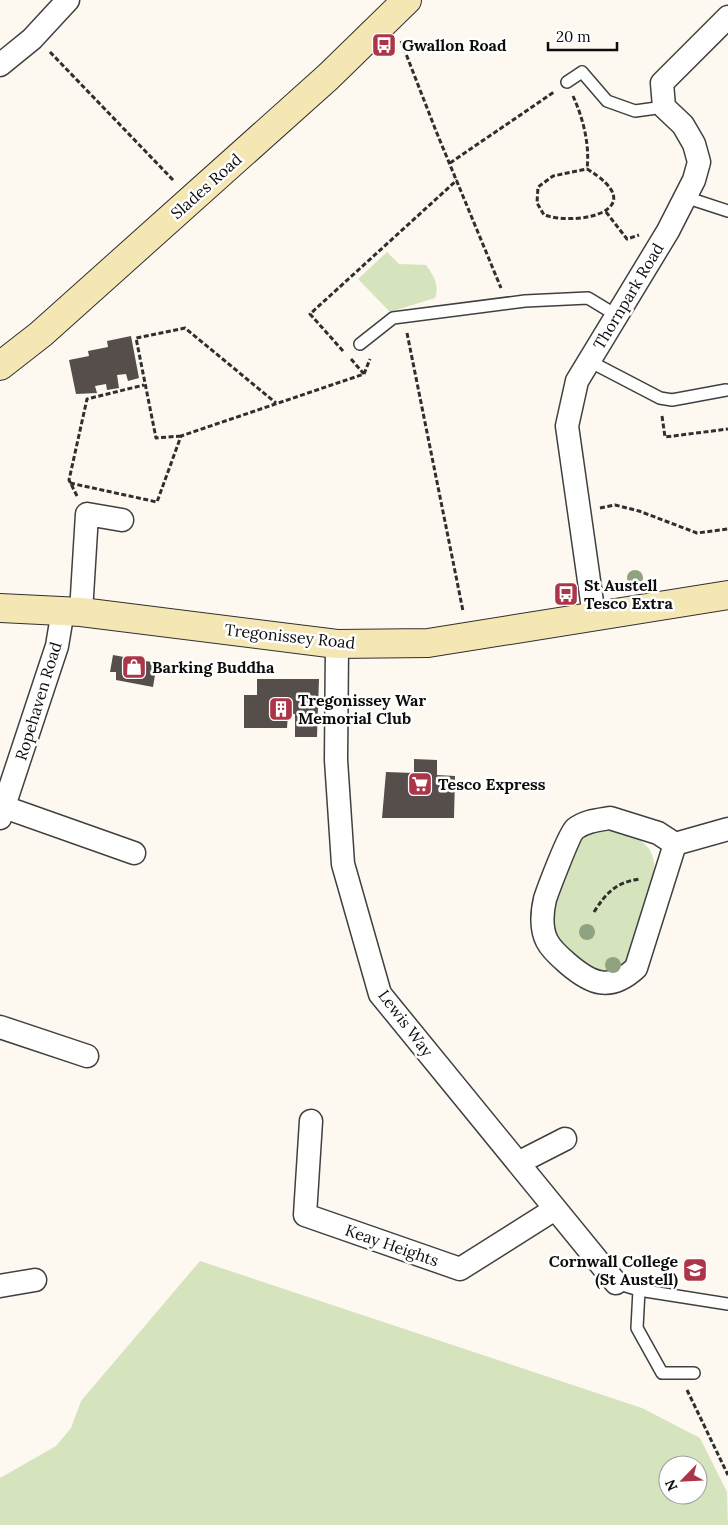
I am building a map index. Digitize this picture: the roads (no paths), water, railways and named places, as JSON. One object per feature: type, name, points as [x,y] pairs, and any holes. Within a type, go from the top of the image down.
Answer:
[{"type":"street","points":[[0,65],[34,36],[68,0]]},
{"type":"street","name":"Slades Road","points":[[0,366],[41,334],[328,77],[407,0]]},
{"type":"street","points":[[664,107],[662,83],[728,16]]},
{"type":"street","name":"Thornpark Road","points":[[594,616],[567,426],[577,381],[668,231],[694,180],[699,162],[694,144],[683,125],[664,107]]},
{"type":"street","name":"Ropehaven Road","points":[[2,812],[57,646],[72,611],[87,514],[122,520]]},
{"type":"street","name":"Tregonissey Road","points":[[0,608],[72,611],[337,644],[428,643],[728,595]]},
{"type":"street","name":"Lewis Way","points":[[337,644],[336,760],[343,864],[380,994],[616,1283]]},
{"type":"street","points":[[2,812],[134,852]]},
{"type":"street","points":[[675,844],[636,968],[626,978],[614,983],[599,983],[583,977],[558,956],[546,940],[542,922],[545,900],[573,830],[586,822],[610,818],[658,833],[675,844],[728,829]]},
{"type":"street","points":[[0,1027],[87,1056]]},
{"type":"street","name":"Keay Heights","points":[[311,1122],[306,1215],[460,1269],[555,1209]]},
{"type":"street","points":[[518,1163],[565,1139]]},
{"type":"street","points":[[0,1286],[36,1280]]},
{"type":"lane","points":[[567,82],[582,72],[607,101],[636,111],[664,107]]},
{"type":"lane","points":[[684,197],[728,211]]},
{"type":"lane","points":[[360,344],[393,318],[504,303],[588,298],[616,315]]},
{"type":"lane","points":[[589,361],[660,398],[672,400],[726,390]]},
{"type":"lane","points":[[616,1283],[639,1290],[728,1304]]},
{"type":"lane","points":[[639,1290],[637,1328],[662,1373],[694,1373]]},
{"type":"place","name":"Gwallon Road","points":[[384,45]]},
{"type":"place","name":"St Austell Tesco Extra","points":[[566,594]]},
{"type":"place","name":"Barking Buddha","points":[[134,667]]},
{"type":"place","name":"Tregonissey War Memorial Club","points":[[281,709]]},
{"type":"place","name":"Tesco Express","points":[[420,784]]},
{"type":"place","name":"Cornwall College (St Austell)","points":[[695,1270]]}]
